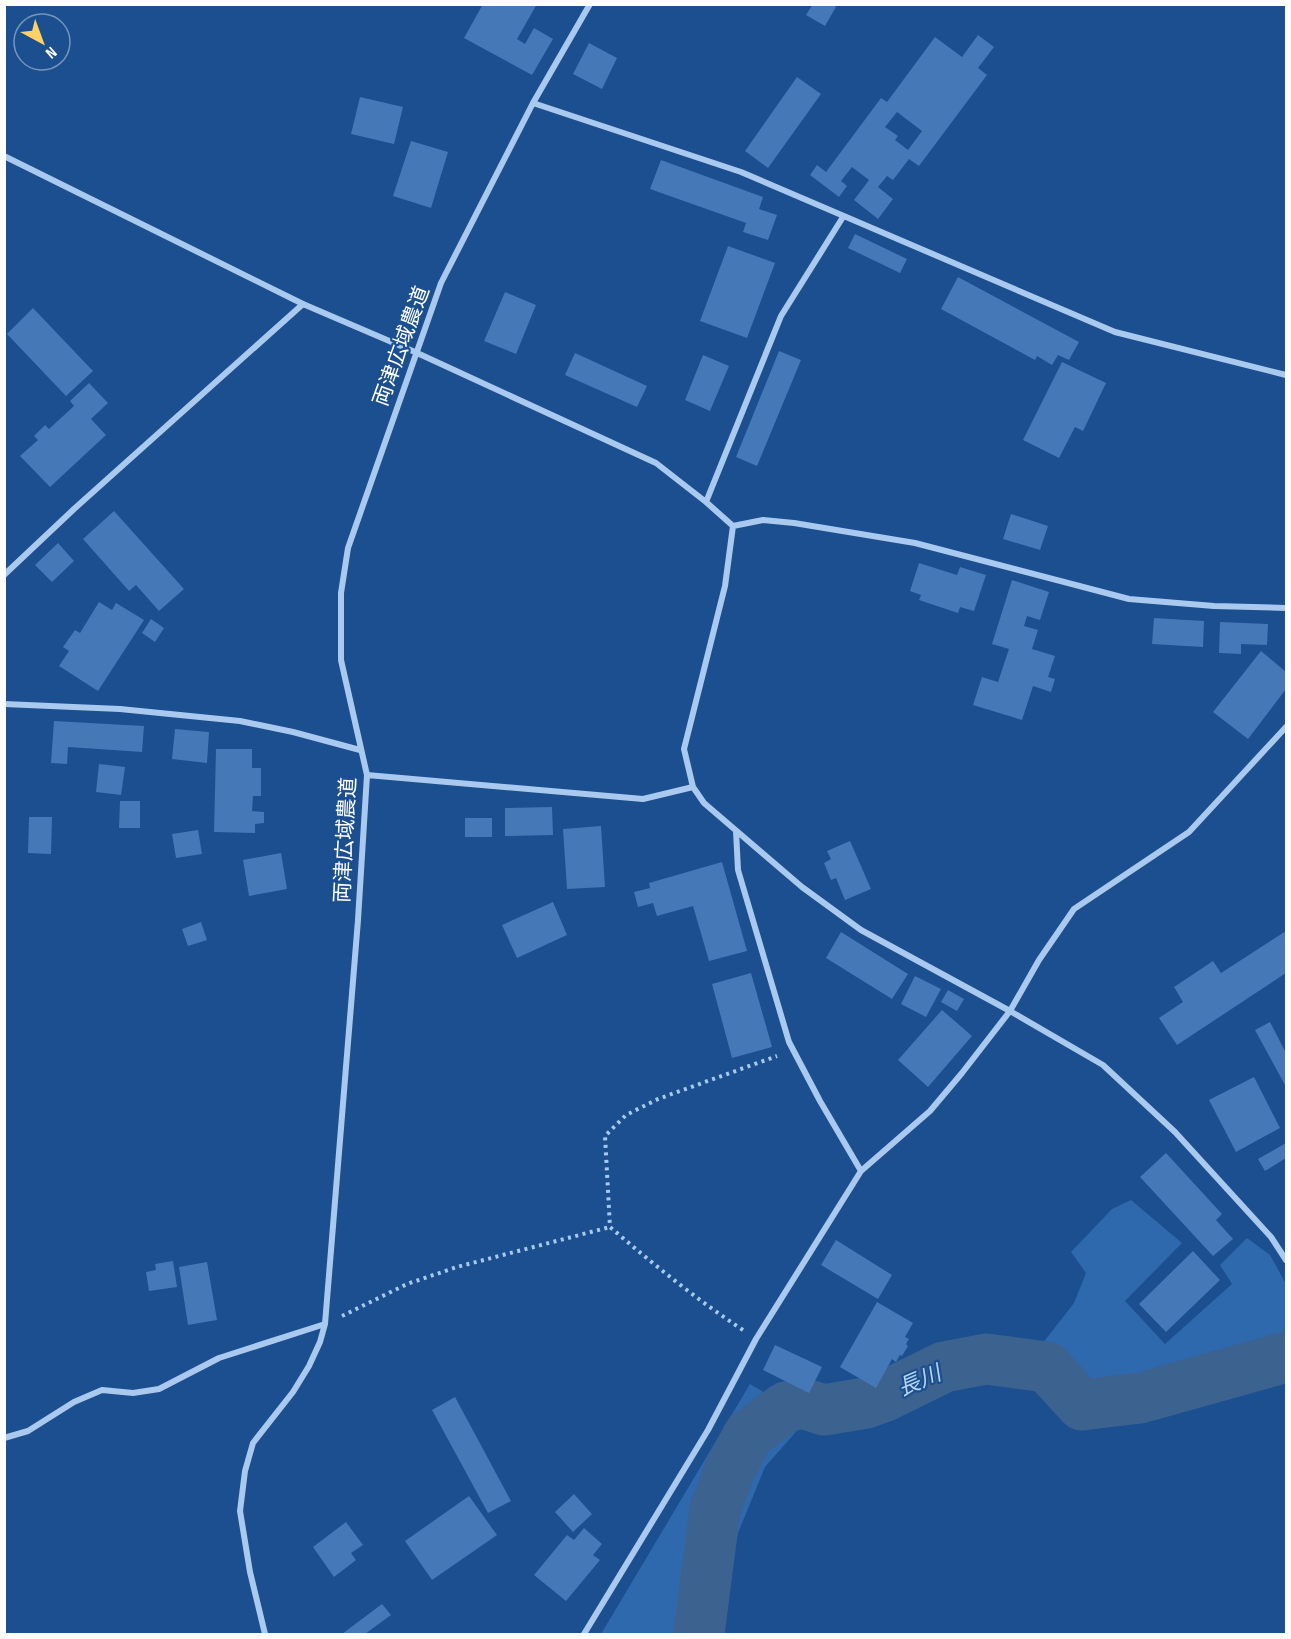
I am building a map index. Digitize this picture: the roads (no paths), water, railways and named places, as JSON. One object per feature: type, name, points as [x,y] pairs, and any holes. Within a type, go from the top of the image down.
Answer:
[{"type":"street","name":"両津広域農道","points":[[265,1635],[250,1572],[240,1511],[245,1471],[253,1443],[293,1392],[309,1366],[325,1324],[357,932],[367,775],[341,660],[340,593],[348,548],[441,283],[533,103],[591,4]]},
{"type":"street","points":[[533,103],[741,172],[1115,332],[1287,375]]},
{"type":"street","points":[[4,156],[303,303],[656,463],[733,526]]},
{"type":"street","points":[[706,502],[781,316],[843,216]]},
{"type":"street","points":[[4,575],[303,303]]},
{"type":"street","points":[[733,526],[763,520],[915,543],[1129,598],[1214,606],[1287,608]]},
{"type":"street","points":[[733,526],[725,586],[684,749],[693,787],[704,803],[802,887],[861,930],[1010,1011],[1103,1065],[1175,1132],[1271,1236],[1287,1260]]},
{"type":"street","points":[[4,704],[120,709],[240,721],[360,750]]},
{"type":"street","points":[[584,1635],[708,1430],[756,1339],[861,1171],[930,1112],[963,1073],[1010,1011],[1039,960],[1074,909],[1189,832],[1287,727]]},
{"type":"street","points":[[367,775],[643,799],[693,787]]},
{"type":"street","points":[[736,831],[738,870],[789,1042],[861,1171]]},
{"type":"street","points":[[4,1438],[28,1431],[74,1402],[102,1390],[133,1394],[159,1389],[219,1358],[325,1324]]},
{"type":"waterway","name":"長川","points":[[699,1634],[715,1510],[730,1469],[749,1434],[786,1407],[802,1403],[824,1410],[866,1403],[944,1367],[986,1359],[1047,1367],[1082,1405],[1140,1398],[1286,1357]]}]
